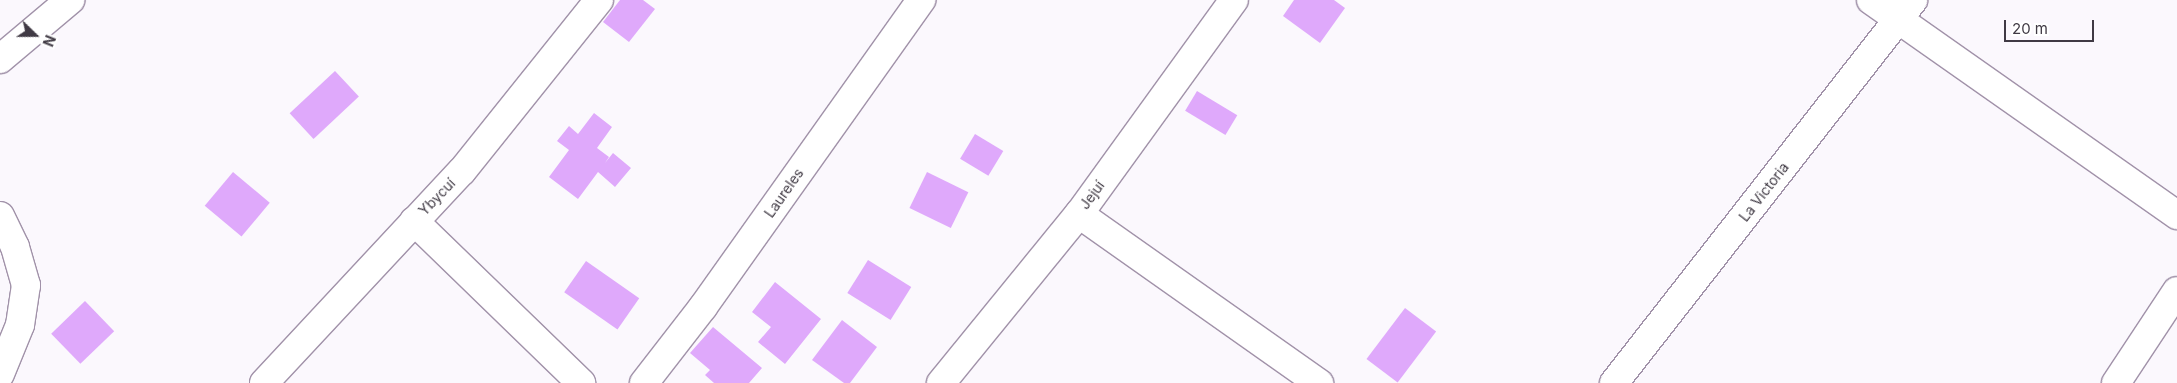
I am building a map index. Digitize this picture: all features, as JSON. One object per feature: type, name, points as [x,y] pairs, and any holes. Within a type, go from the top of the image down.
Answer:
[{"type":"street","points":[[0,58],[70,0]]},
{"type":"street","name":"Ybycuí","points":[[264,383],[462,171],[599,0]]},
{"type":"street","name":"Laureles","points":[[644,383],[704,307],[920,0]]},
{"type":"street","name":"Jejuí","points":[[941,383],[1079,214],[1234,0]]},
{"type":"street","points":[[1871,0],[1906,10],[2177,215]]},
{"type":"street","name":"La Victoria","points":[[1614,383],[1906,10]]},
{"type":"street","points":[[1079,214],[1319,383]]},
{"type":"street","points":[[0,216],[15,246],[26,285],[20,325],[0,374]]},
{"type":"street","points":[[414,221],[581,383]]},
{"type":"street","points":[[2116,383],[2177,291]]},
{"type":"building","points":[[620,0],[643,0],[655,9],[629,42],[603,22]]},
{"type":"building","points":[[1294,0],[1334,0],[1345,8],[1320,43],[1283,16]]},
{"type":"building","points":[[335,71],[359,97],[314,139],[290,113]]},
{"type":"building","points":[[1197,91],[1237,115],[1225,135],[1185,111]]},
{"type":"building","points":[[594,113],[612,127],[597,148],[609,157],[605,163],[613,153],[631,168],[615,187],[598,172],[578,199],[549,177],[569,150],[557,141],[569,126],[578,134]]},
{"type":"building","points":[[975,134],[1003,151],[988,176],[960,159]]},
{"type":"building","points":[[233,172],[270,203],[241,237],[205,206]]},
{"type":"building","points":[[927,172],[968,192],[951,228],[909,208]]},
{"type":"building","points":[[868,260],[911,287],[891,320],[847,293]]},
{"type":"building","points":[[586,261],[639,298],[617,329],[564,292]]},
{"type":"building","points":[[775,282],[821,319],[785,364],[758,342],[771,327],[752,312]]},
{"type":"building","points":[[85,301],[114,331],[80,364],[51,334]]},
{"type":"building","points":[[1405,308],[1436,331],[1398,383],[1366,359]]},
{"type":"building","points":[[842,320],[877,347],[850,383],[844,383],[812,360]]},
{"type":"building","points":[[713,327],[762,368],[749,383],[714,383],[705,375],[710,370],[690,353]]}]
